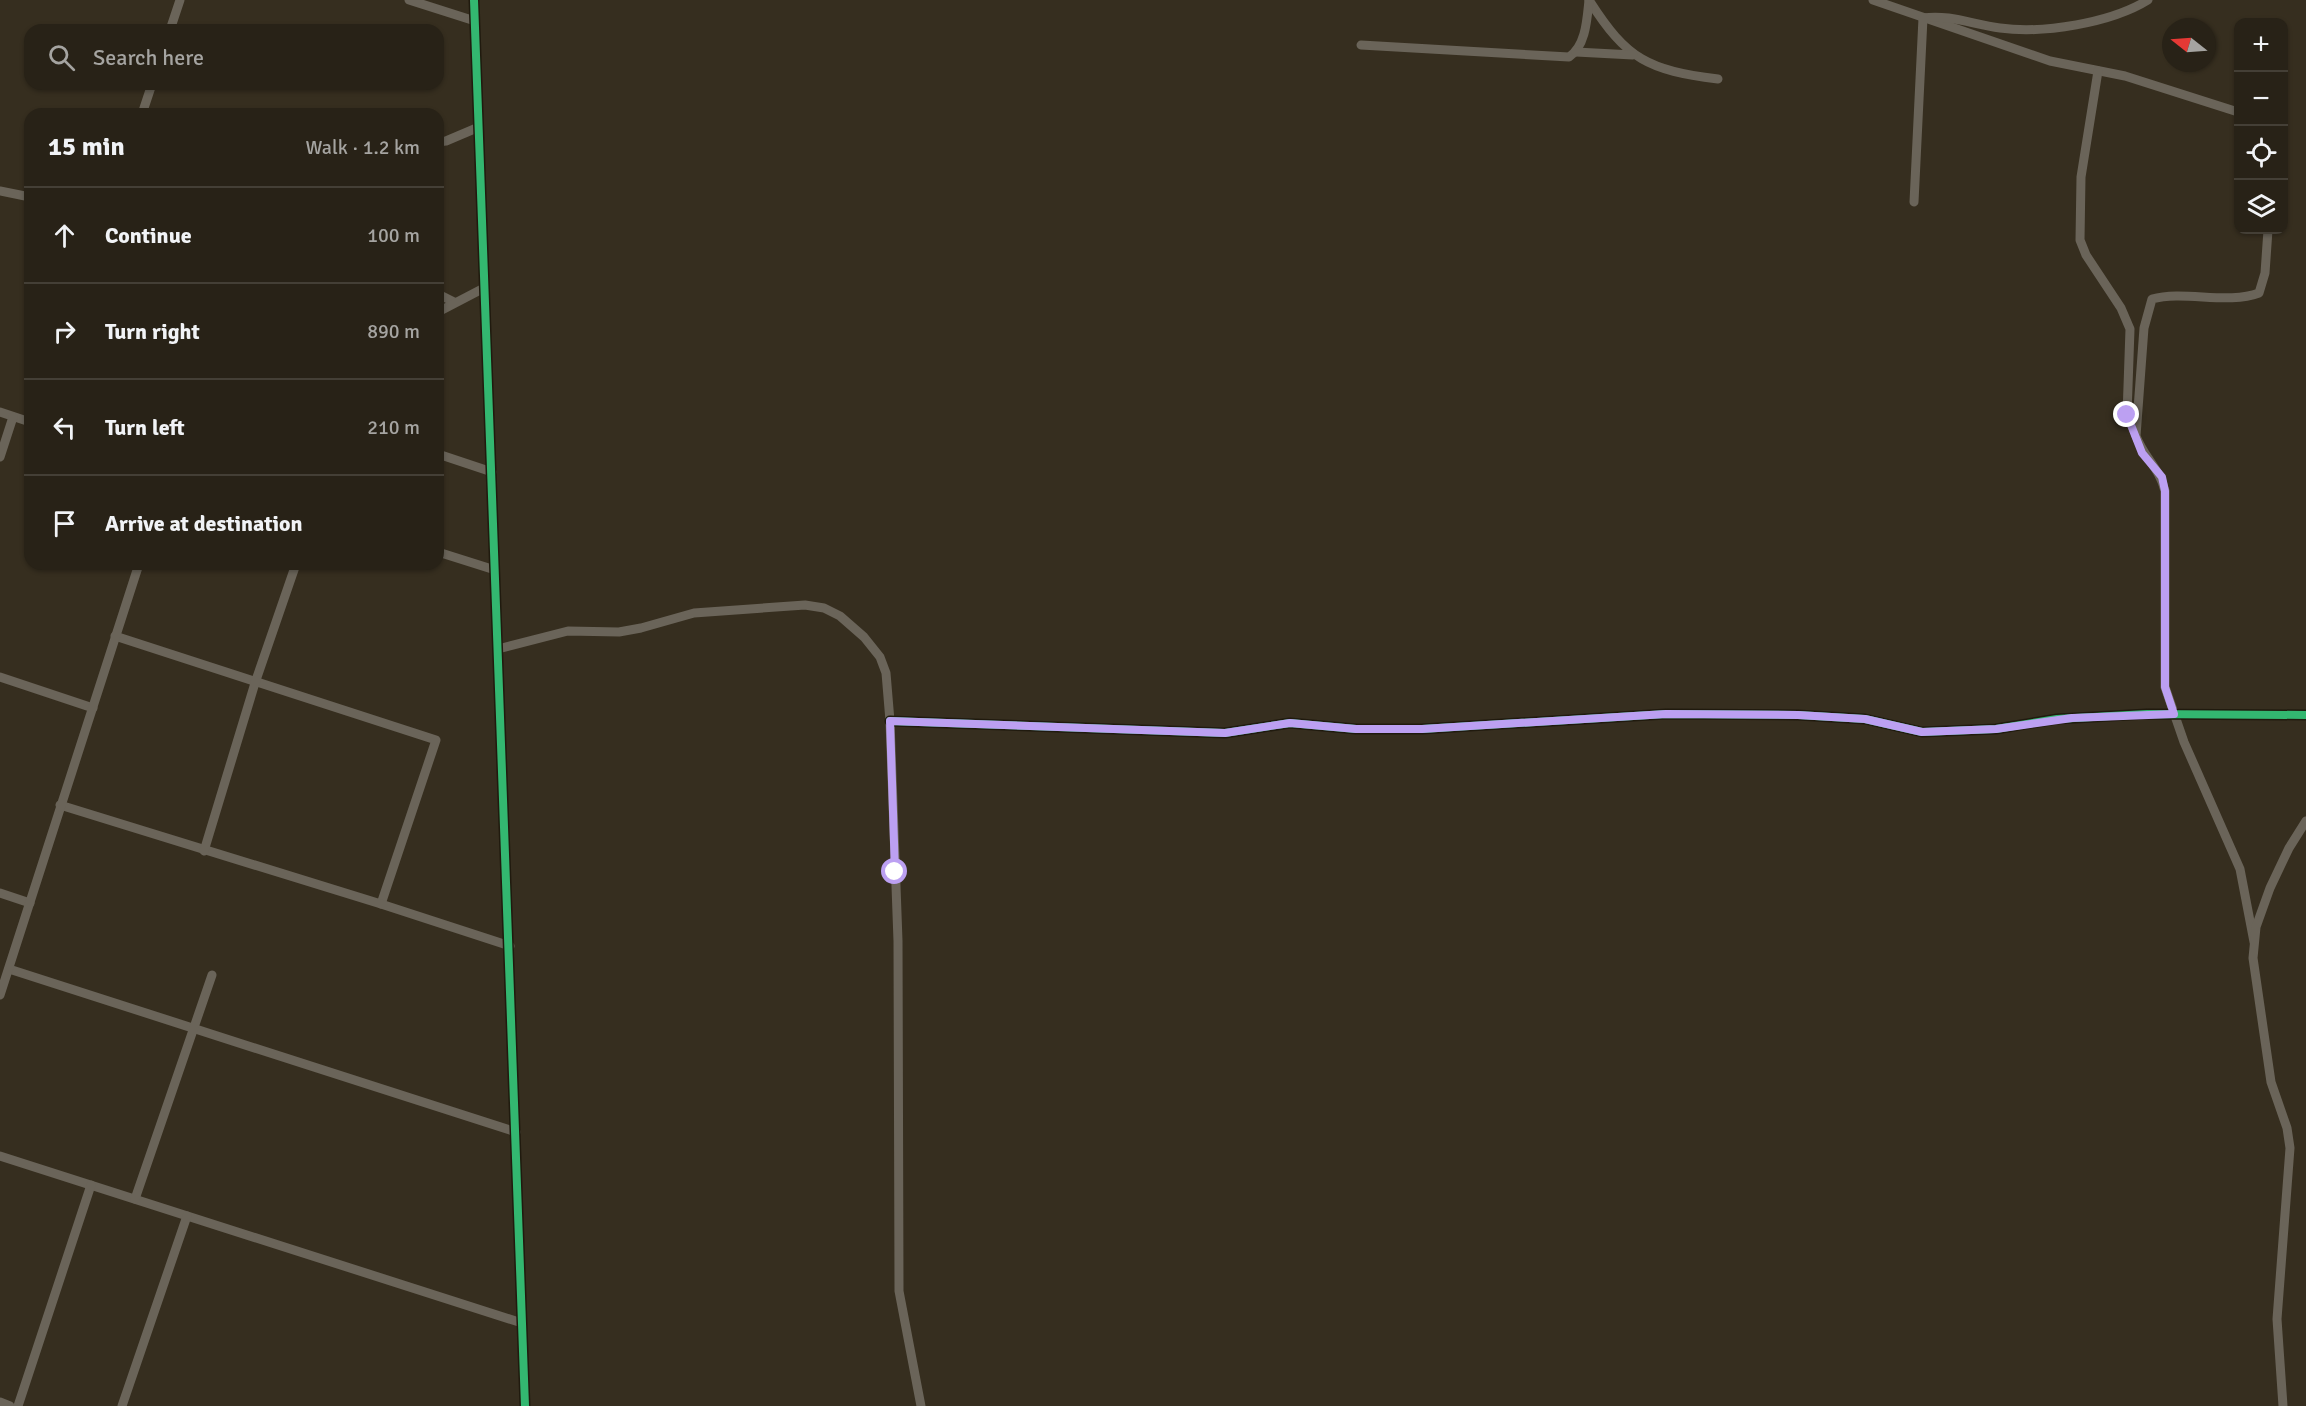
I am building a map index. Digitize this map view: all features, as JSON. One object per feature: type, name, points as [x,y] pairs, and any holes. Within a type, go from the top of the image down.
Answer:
[{"type":"street","points":[[172,24],[180,0]]},
{"type":"street","points":[[409,0],[475,21]]},
{"type":"street","points":[[474,0],[525,1406]]},
{"type":"street","points":[[1361,45],[1569,57],[1576,52],[1582,41],[1589,0]]},
{"type":"street","points":[[1589,0],[1606,27],[1633,55],[1652,66],[1677,74],[1718,79]]},
{"type":"street","points":[[1873,0],[1905,4],[1923,18],[2049,61],[2098,70],[2234,111]]},
{"type":"street","points":[[1923,18],[1939,16],[1997,28],[2033,29],[2110,17],[2148,0]]},
{"type":"street","points":[[1914,202],[1923,18]]},
{"type":"street","points":[[1576,52],[1633,55]]},
{"type":"street","points":[[2098,70],[2081,177],[2080,240],[2086,255],[2121,308],[2130,329],[2127,415],[2142,453],[2162,477],[2165,491],[2165,687],[2174,714],[2240,869],[2246,889],[2249,926],[2254,942]]},
{"type":"street","points":[[144,108],[150,90]]},
{"type":"street","points":[[444,141],[479,128]]},
{"type":"street","points":[[0,191],[24,196]]},
{"type":"street","points":[[2136,436],[2144,327],[2152,299],[2191,295],[2243,296],[2259,293],[2265,273],[2268,234]]},
{"type":"street","points":[[444,308],[484,288]]},
{"type":"street","points":[[444,297],[454,302]]},
{"type":"street","points":[[0,412],[24,420]]},
{"type":"street","points":[[0,457],[13,417]]},
{"type":"street","points":[[444,456],[492,472]]},
{"type":"street","points":[[444,554],[495,570]]},
{"type":"street","points":[[0,995],[137,570]]},
{"type":"street","points":[[204,851],[255,682],[294,570]]},
{"type":"street","points":[[498,649],[568,631],[618,632],[694,613],[781,605],[824,608],[840,616],[864,637],[880,657],[886,673],[890,721],[898,940],[899,1291],[921,1406]]},
{"type":"street","points":[[115,636],[436,740],[381,903]]},
{"type":"street","points":[[0,677],[93,708]]},
{"type":"street","points":[[890,721],[1225,733],[1290,723],[1356,729],[1422,729],[1666,714],[1787,715],[1865,719],[1922,732],[1996,729],[2072,718],[2174,714],[2306,715]]},
{"type":"street","points":[[60,806],[381,903],[510,946]]},
{"type":"street","points":[[2283,1406],[2277,1319],[2290,1148],[2287,1128],[2271,1082],[2254,975],[2254,942],[2256,927],[2280,865],[2306,821]]},
{"type":"street","points":[[0,893],[30,903]]},
{"type":"street","points":[[9,969],[516,1132]]},
{"type":"street","points":[[135,1199],[212,975]]},
{"type":"street","points":[[0,1156],[522,1323]]},
{"type":"street","points":[[18,1406],[90,1185]]},
{"type":"street","points":[[122,1406],[187,1216]]},
{"type":"street","points":[[0,1402],[10,1406]]},
{"type":"cycle path","points":[[474,0],[525,1406]]},
{"type":"cycle path","points":[[890,721],[1225,733],[1290,723],[1356,729],[1422,729],[1666,714],[1798,715],[1865,719],[1922,732],[1996,729],[2057,719],[2147,714],[2306,715]]},
{"type":"route","points":[[895,872],[890,721],[1225,733],[1290,723],[1356,729],[1422,729],[1551,723],[1666,714],[1798,715],[1865,719],[1922,732],[2011,728],[2056,719],[2174,714],[2165,687],[2165,491],[2162,477],[2142,453],[2127,415]]}]
